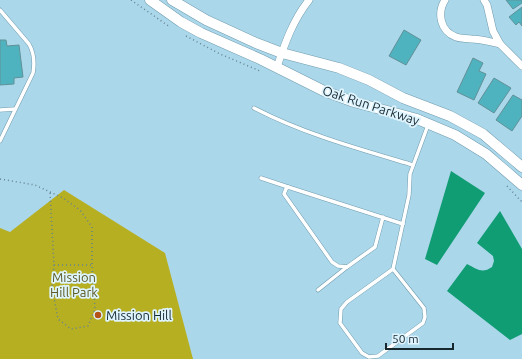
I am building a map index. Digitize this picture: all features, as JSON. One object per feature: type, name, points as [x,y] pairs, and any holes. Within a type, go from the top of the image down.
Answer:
[{"type":"street","name":"Oak Run Parkway","points":[[150,0],[181,22],[201,33],[277,67],[324,91],[340,97],[395,112],[455,135],[486,154],[506,170],[522,186]]},
{"type":"street","name":"Oak Run Parkway","points":[[172,0],[206,20],[282,53],[339,68],[369,80],[403,98],[462,122],[483,134],[522,167]]},
{"type":"street","points":[[277,67],[294,22],[309,0]]},
{"type":"street","points":[[445,0],[442,6],[440,18],[442,24],[450,34],[462,39],[479,39],[500,44]]},
{"type":"street","points":[[484,0],[487,5],[493,30],[500,44],[522,66]]},
{"type":"lane","points":[[0,10],[29,44],[35,61],[33,73],[0,141]]},
{"type":"lane","points":[[254,108],[276,120],[339,143],[413,165]]},
{"type":"lane","points":[[0,110],[16,109]]},
{"type":"lane","points":[[392,269],[424,308],[425,317],[423,323],[378,356],[369,357],[362,353],[340,323],[340,309],[347,302],[392,269],[409,195],[410,174],[428,124]]},
{"type":"lane","points":[[261,178],[403,224]]},
{"type":"lane","points":[[288,187],[284,194],[332,262],[338,266],[347,268]]},
{"type":"lane","points":[[318,290],[375,247],[383,217]]},
{"type":"path","points":[[0,179],[35,186],[50,192],[63,198],[80,210],[92,227],[92,264],[95,309],[88,326],[72,329],[58,319],[52,287],[54,265],[50,192]]},
{"type":"path","points":[[505,183],[522,202]]},
{"type":"path","points":[[54,265],[92,264]]},
{"type":"green space","name":"Mission Hill Park","points":[[64,190],[165,253],[193,359],[0,359],[0,228],[10,232]]},
{"type":"shaded area","points":[[451,171],[485,193],[437,265],[425,259]]},
{"type":"shaded area","points":[[500,211],[522,249],[522,334],[510,340],[447,291],[467,264],[482,270],[492,267],[494,261],[493,256],[477,243]]},
{"type":"building","points":[[506,0],[522,0],[522,3],[513,9]]},
{"type":"building","points":[[522,7],[522,26],[519,22],[516,25],[509,17]]},
{"type":"building","points":[[404,30],[421,40],[406,65],[389,56]]},
{"type":"building","points":[[0,40],[6,40],[7,46],[19,45],[23,77],[14,78],[14,84],[0,85]]},
{"type":"building","points":[[473,58],[483,63],[479,71],[486,74],[474,100],[457,92]]},
{"type":"building","points":[[494,78],[511,88],[494,113],[478,103]]},
{"type":"building","points":[[513,95],[522,100],[522,116],[512,131],[496,120]]},
{"type":"place","name":"Mission Hill","points":[[98,315]]}]
